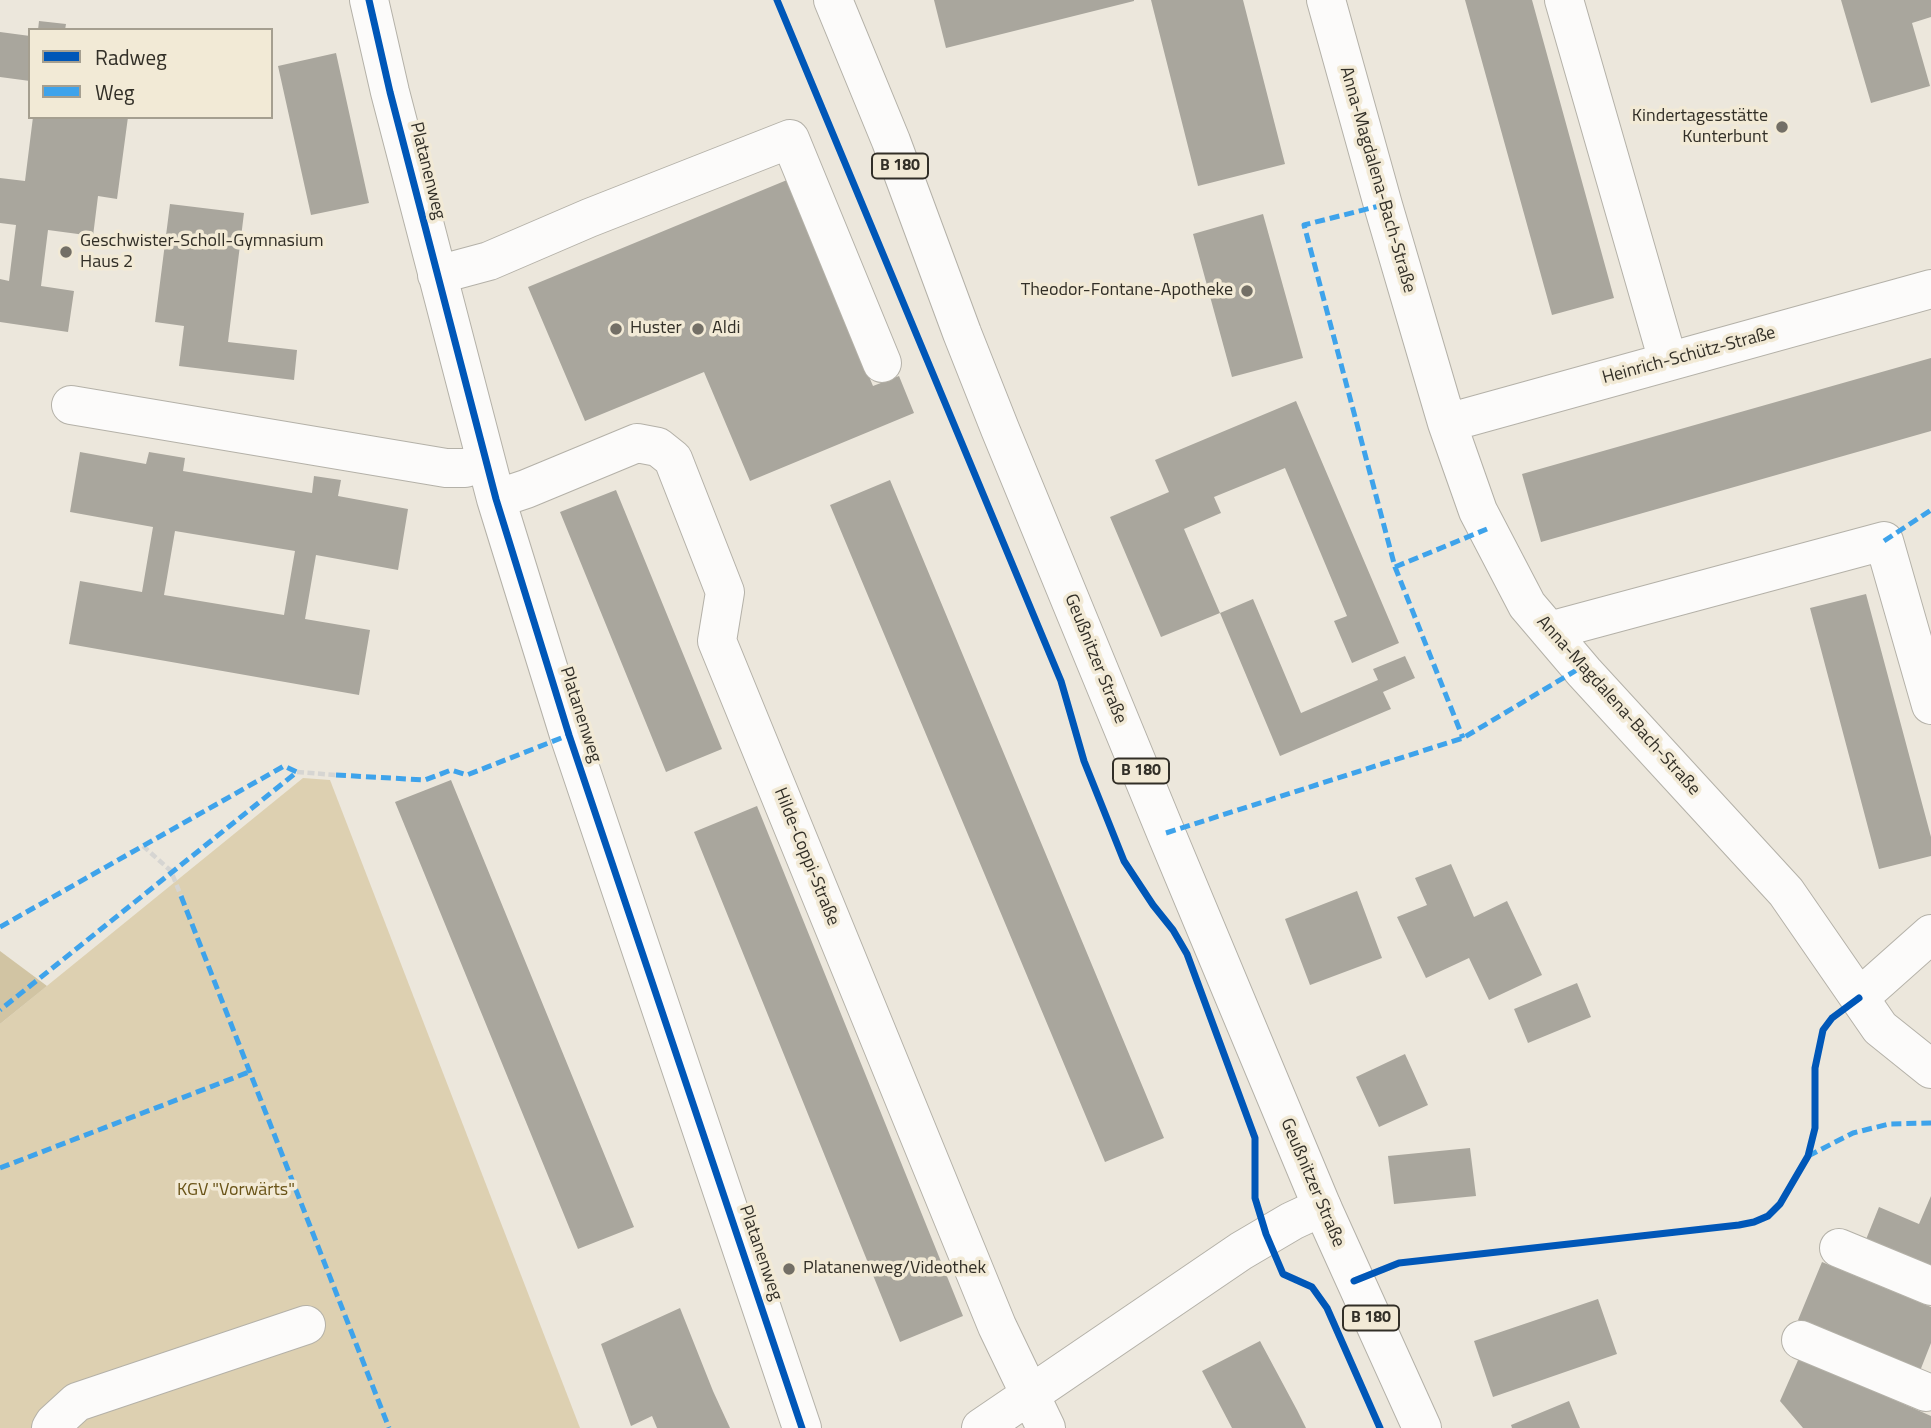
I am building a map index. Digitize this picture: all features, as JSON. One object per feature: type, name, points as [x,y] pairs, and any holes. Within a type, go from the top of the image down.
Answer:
[{"type":"street","name":"Platanenweg","points":[[369,0],[496,499],[573,747],[802,1428]]},
{"type":"street","name":"Geußnitzer Straße","points":[[833,0],[891,141],[1000,429],[1322,1207],[1422,1428]]},
{"type":"street","name":"Anna-Magdalena-Bach-Straße","points":[[1326,0],[1447,423],[1478,511],[1527,604],[1584,672],[1786,892],[1880,1028],[1931,1069]]},
{"type":"street","points":[[1564,0],[1668,362]]},
{"type":"street","points":[[437,275],[489,261],[589,218],[790,139],[883,363]]},
{"type":"street","name":"Heinrich-Schütz-Straße","points":[[1447,423],[1931,289]]},
{"type":"street","points":[[71,405],[446,468],[465,468],[486,463]]},
{"type":"street","name":"Hilde-Coppi-Straße","points":[[496,499],[637,443],[658,447],[673,459],[725,592],[717,641],[997,1326],[1046,1428]]},
{"type":"street","points":[[1549,631],[1884,541],[1931,705]]},
{"type":"street","points":[[1859,998],[1931,934]]},
{"type":"street","points":[[981,1428],[1258,1240],[1322,1207]]},
{"type":"street","points":[[1839,1248],[1931,1286]]},
{"type":"street","points":[[51,1428],[77,1402],[306,1325]]},
{"type":"street","points":[[1801,1340],[1929,1389]]},
{"type":"path","points":[[297,772],[336,775]]},
{"type":"path","points":[[143,846],[171,871],[181,896]]},
{"type":"green space","name":"KGV \"Vorwärts\"","points":[[303,778],[330,780],[580,1428],[0,1428],[0,1024]]},
{"type":"shaded area","points":[[0,951],[47,986],[0,1024]]},
{"type":"building","points":[[934,0],[1134,0],[1134,1],[946,48]]},
{"type":"building","points":[[1151,0],[1243,0],[1285,164],[1198,186]]},
{"type":"building","points":[[1465,0],[1532,0],[1614,298],[1552,315]]},
{"type":"building","points":[[1841,0],[1931,0],[1931,17],[1912,23],[1930,86],[1871,103]]},
{"type":"building","points":[[39,21],[66,24],[65,28],[38,28]]},
{"type":"building","points":[[0,32],[28,36],[28,81],[0,77]]},
{"type":"building","points":[[336,53],[369,203],[311,215],[278,66]]},
{"type":"building","points":[[33,119],[128,119],[117,199],[98,196],[93,236],[48,230],[41,286],[74,291],[68,332],[0,322],[0,279],[9,281],[16,225],[0,223],[0,178],[25,181]]},
{"type":"building","name":"Aldi","points":[[787,180],[873,386],[899,376],[914,413],[750,481],[704,372],[585,421],[528,287]]},
{"type":"building","points":[[170,204],[244,213],[228,342],[297,350],[294,380],[179,366],[184,326],[155,322]]},
{"type":"building","points":[[1263,214],[1303,358],[1232,377],[1193,234]]},
{"type":"building","points":[[1931,358],[1931,431],[1541,542],[1522,474]]},
{"type":"building","points":[[1296,401],[1399,643],[1352,663],[1334,621],[1347,616],[1285,468],[1214,497],[1221,513],[1184,529],[1220,613],[1161,637],[1110,517],[1169,492],[1155,460]]},
{"type":"building","points":[[80,452],[146,464],[149,452],[185,458],[183,471],[312,493],[314,476],[341,480],[338,496],[408,509],[398,570],[316,555],[305,619],[370,630],[359,695],[69,644],[80,581],[142,592],[153,527],[70,512]],"holes":[[[175,531],[295,551],[284,615],[164,595]]]},
{"type":"building","points":[[890,480],[1164,1138],[1105,1162],[830,505]]},
{"type":"building","points":[[616,490],[722,749],[666,772],[560,512]]},
{"type":"building","points":[[1866,594],[1931,837],[1931,856],[1879,869],[1810,608]]},
{"type":"building","points":[[1253,599],[1301,713],[1378,680],[1373,669],[1405,656],[1415,678],[1383,692],[1391,709],[1280,756],[1220,613]]},
{"type":"building","points":[[451,780],[634,1227],[578,1249],[395,802]]},
{"type":"building","points":[[757,806],[963,1316],[900,1342],[694,832]]},
{"type":"building","points":[[1451,864],[1474,917],[1507,901],[1542,975],[1489,1000],[1469,958],[1426,978],[1397,917],[1427,905],[1415,878]]},
{"type":"building","points":[[1357,891],[1382,958],[1310,985],[1285,919]]},
{"type":"building","points":[[1577,983],[1591,1017],[1528,1043],[1514,1009]]},
{"type":"building","points":[[1405,1054],[1428,1105],[1379,1127],[1356,1077]]},
{"type":"building","points":[[1470,1148],[1476,1196],[1394,1204],[1388,1156]]},
{"type":"building","points":[[1931,1196],[1931,1269],[1865,1242],[1879,1207],[1919,1224]]},
{"type":"building","points":[[1822,1262],[1931,1307],[1931,1343],[1920,1371],[1798,1320]]},
{"type":"building","points":[[1598,1299],[1617,1354],[1493,1397],[1474,1341]]},
{"type":"building","points":[[680,1308],[730,1428],[657,1428],[652,1416],[631,1426],[601,1344]]},
{"type":"building","points":[[1260,1341],[1306,1428],[1232,1428],[1202,1371]]},
{"type":"building","points":[[1799,1358],[1931,1416],[1931,1428],[1803,1428],[1780,1401]]},
{"type":"building","points":[[1569,1401],[1580,1428],[1512,1428],[1511,1425]]},
{"type":"marked path","points":[[1383,205],[1304,225],[1395,567],[1463,738]]},
{"type":"marked path","points":[[1884,541],[1931,510]]},
{"type":"marked path","points":[[1395,567],[1487,529]]},
{"type":"marked path","points":[[1166,833],[1463,738],[1580,668]]},
{"type":"marked path","points":[[336,775],[425,780],[451,770],[467,775],[569,735]]},
{"type":"marked path","points":[[0,927],[284,766],[297,772],[0,1010]]},
{"type":"marked path","points":[[181,896],[389,1428]]},
{"type":"marked path","points":[[0,1168],[249,1072]]},
{"type":"marked path","points":[[1808,1156],[1853,1133],[1889,1124],[1931,1123]]},
{"type":"cycle path","points":[[369,0],[390,92],[496,499],[569,735],[802,1428]]},
{"type":"cycle path","points":[[777,0],[1061,681],[1084,761],[1124,861],[1187,954],[1255,1138],[1255,1198],[1266,1234],[1283,1274],[1312,1287],[1327,1308],[1380,1428]]},
{"type":"cycle path","points":[[1354,1281],[1399,1263],[1739,1225],[1768,1216],[1780,1204],[1808,1156],[1815,1128],[1815,1068],[1823,1030],[1832,1018],[1859,998]]},
{"type":"place","name":"Kindertagesstätte Kunterbunt","points":[[1782,127]]},
{"type":"place","name":"Geschwister-Scholl-Gymnasium Haus 2","points":[[66,252]]},
{"type":"place","name":"Theodor-Fontane-Apotheke","points":[[1247,291]]},
{"type":"place","name":"Huster","points":[[616,329]]},
{"type":"place","name":"Aldi","points":[[698,329]]},
{"type":"place","name":"Platanenweg/Videothek","points":[[789,1269]]}]
